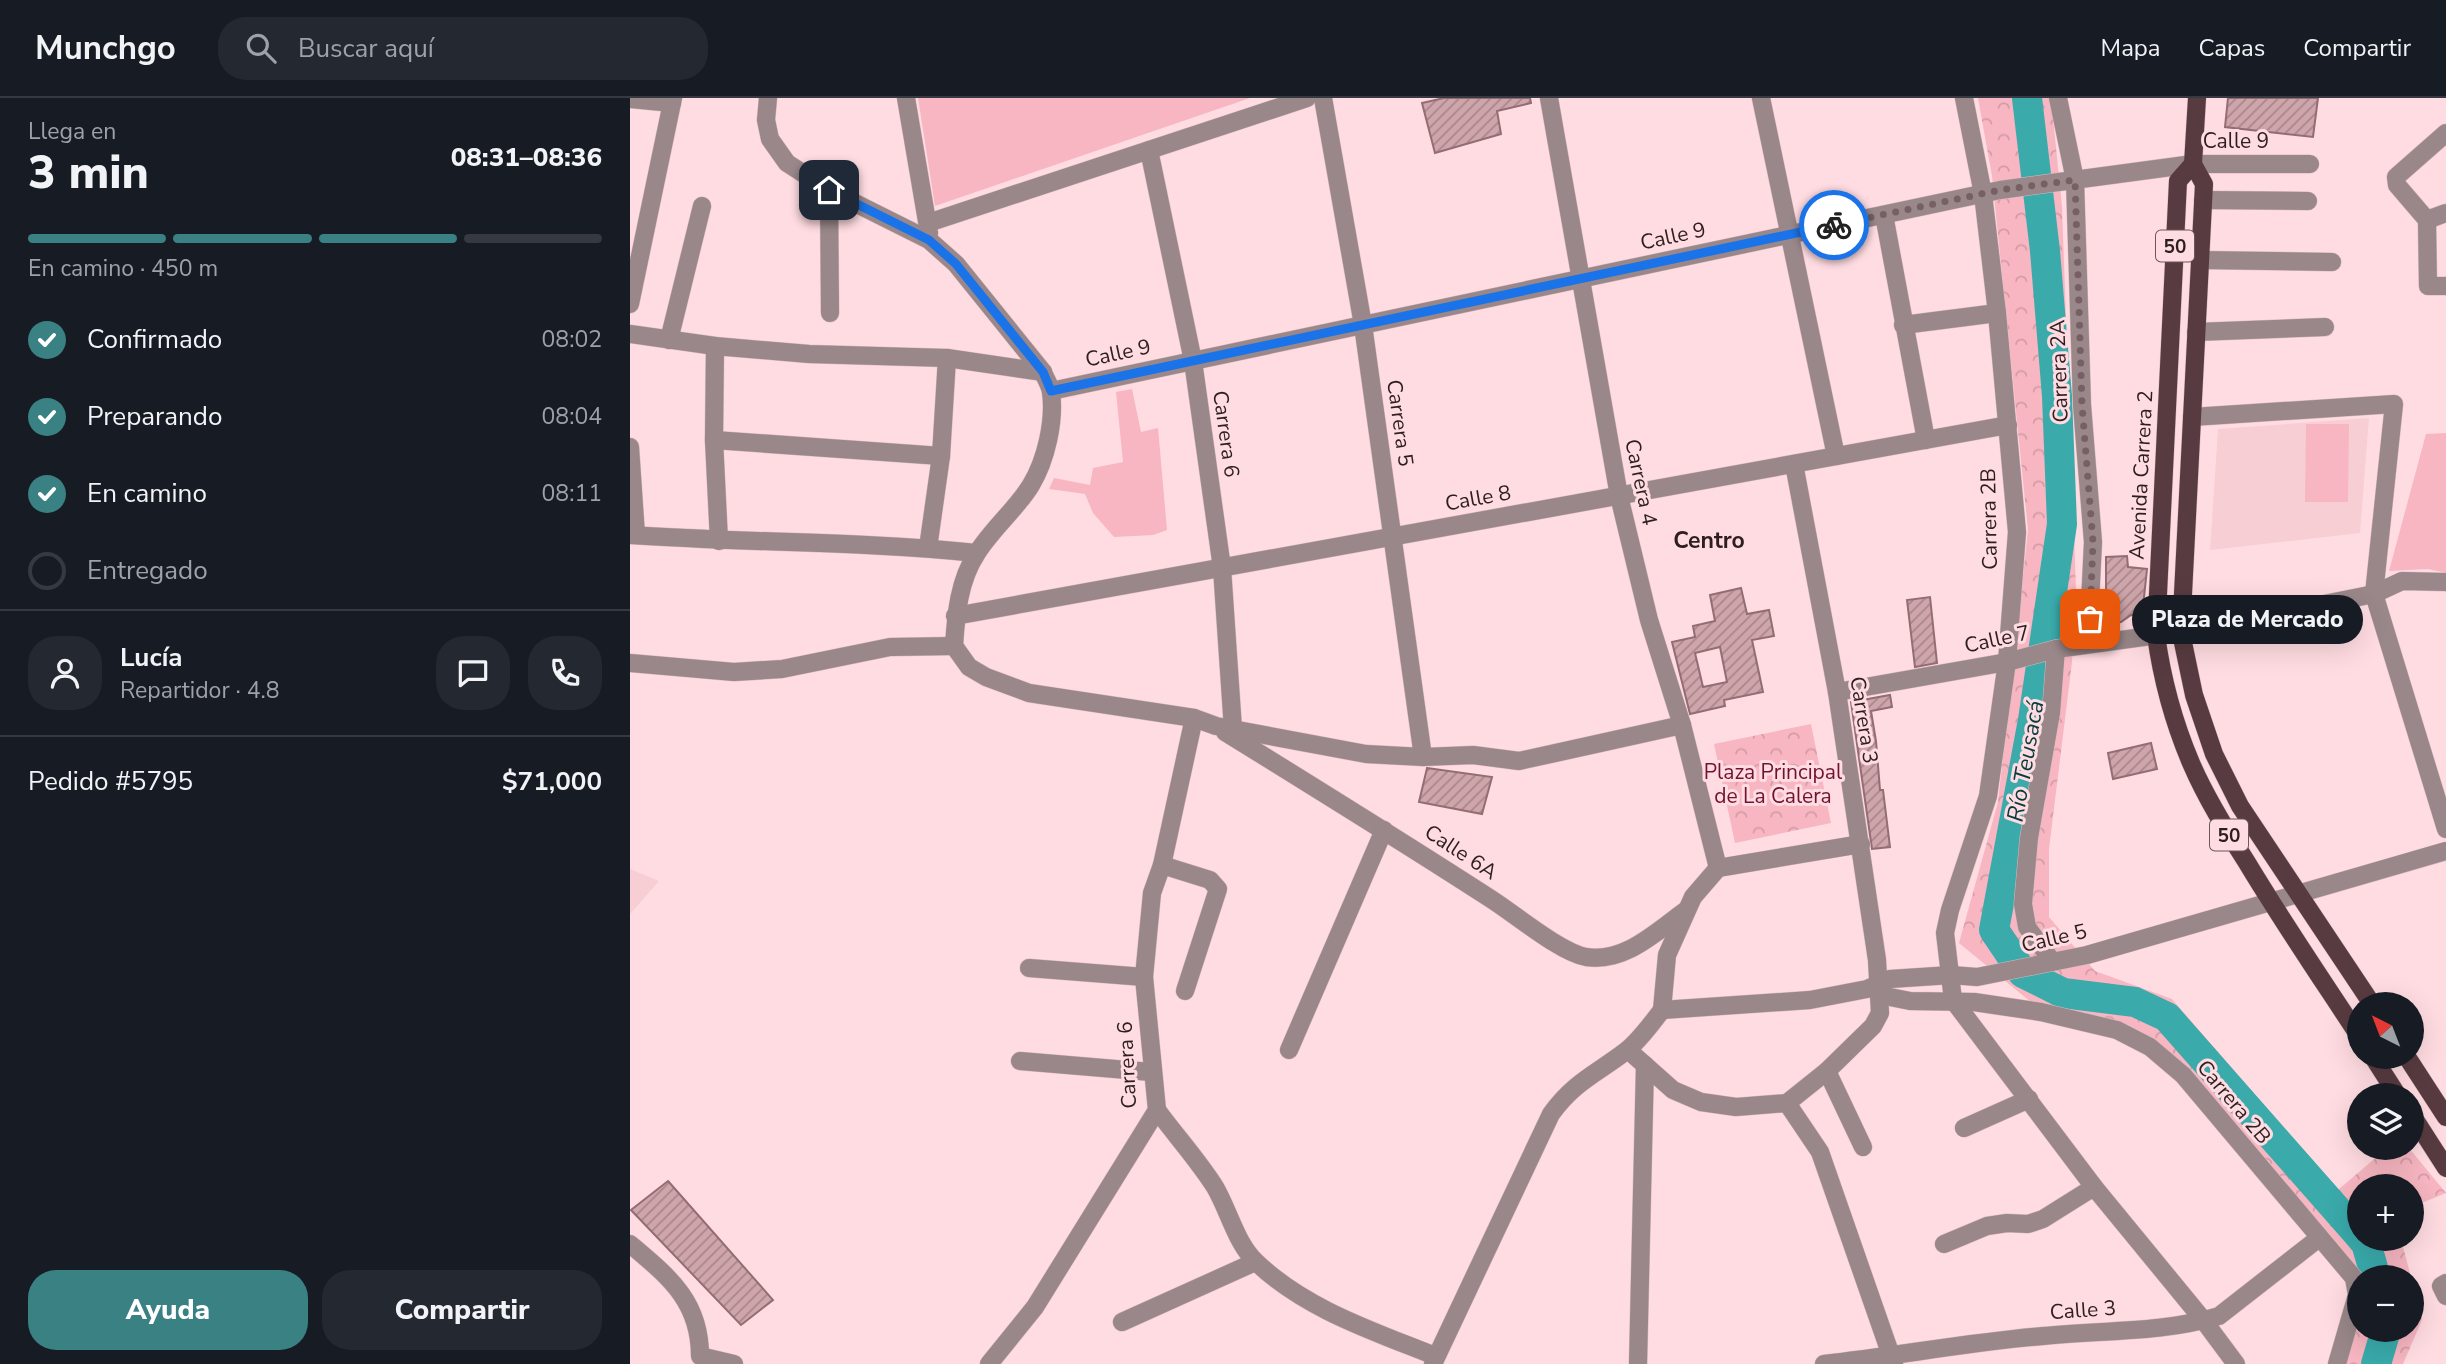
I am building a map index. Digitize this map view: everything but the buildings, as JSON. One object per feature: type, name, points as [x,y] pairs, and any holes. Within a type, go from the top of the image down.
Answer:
[{"type":"main road","name":"Avenida Carrera 2","points":[[2197,98],[2193,164],[2204,184],[2181,633],[2194,695],[2214,754],[2240,806],[2364,992]]},
{"type":"main road","name":"Avenida Carrera 2","points":[[2193,164],[2178,181],[2156,635],[2174,719],[2192,764],[2218,816],[2271,903],[2347,1018]]},
{"type":"main road","points":[[2171,333],[2196,332]]},
{"type":"main road","points":[[2192,764],[2214,754]]},
{"type":"main road","points":[[2415,1069],[2446,1117]]},
{"type":"main road","points":[[2424,1134],[2446,1168]]},
{"type":"street","points":[[768,98],[766,120],[770,139],[787,163],[829,190],[929,231],[1043,372],[1051,391],[1049,445],[1031,486],[976,553],[965,576],[956,616],[954,646],[970,667],[986,677],[1029,693],[1194,718],[1224,727],[1366,754],[1423,757],[1473,755],[1519,761],[1682,725]]},
{"type":"street","points":[[906,98],[929,231]]},
{"type":"street","points":[[929,231],[1149,150],[1307,98]]},
{"type":"street","name":"Carrera 5","points":[[1323,98],[1363,325],[1423,757]]},
{"type":"street","name":"Carrera 4","points":[[1549,98],[1619,496],[1649,620],[1682,725],[1718,868]]},
{"type":"street","points":[[1761,98],[1836,456]]},
{"type":"street","name":"Carrera 2B","points":[[1951,975],[1945,933],[1988,796],[2007,662],[2017,532],[1997,313],[1991,192],[1964,98]]},
{"type":"street","name":"Carrera 2A","points":[[2057,98],[2075,180],[2082,405],[2093,542],[2088,644]]},
{"type":"street","points":[[630,99],[672,101],[630,304]]},
{"type":"street","points":[[2437,286],[2427,220],[2397,185],[2396,177],[2444,139]]},
{"type":"street","name":"Carrera 6","points":[[1149,150],[1193,361],[1222,568],[1224,727]]},
{"type":"street","name":"Calle 9","points":[[1051,391],[1991,192],[2193,164],[2310,164]]},
{"type":"street","points":[[829,190],[830,313]]},
{"type":"street","points":[[2203,200],[2308,201]]},
{"type":"street","points":[[669,340],[702,206]]},
{"type":"street","points":[[2427,220],[2446,213]]},
{"type":"street","points":[[1884,215],[1926,440]]},
{"type":"street","points":[[2200,260],[2332,262]]},
{"type":"street","points":[[1903,325],[1997,313]]},
{"type":"street","points":[[2196,332],[2325,327]]},
{"type":"street","points":[[630,334],[715,346],[809,354],[947,358],[1043,372]]},
{"type":"street","points":[[715,346],[714,440],[719,541]]},
{"type":"street","points":[[928,548],[941,457],[947,358]]},
{"type":"street","points":[[2192,417],[2394,404],[2374,594],[2446,829]]},
{"type":"street","name":"Calle 8","points":[[956,616],[2008,425]]},
{"type":"street","points":[[714,440],[941,457]]},
{"type":"street","points":[[630,447],[633,535],[719,541],[928,548],[976,553]]},
{"type":"street","name":"Carrera 3","points":[[1787,1104],[1827,1071],[1874,1026],[1880,1013],[1877,960],[1861,844],[1837,692],[1794,464]]},
{"type":"street","name":"Calle 7","points":[[1837,692],[2007,662],[2056,649],[2181,633],[2374,594],[2402,581],[2446,582]]},
{"type":"street","points":[[630,663],[734,672],[782,669],[890,647],[954,646]]},
{"type":"street","points":[[2048,961],[2028,927],[2023,904],[2029,838],[2051,713],[2056,649]]},
{"type":"street","name":"Carrera 6","points":[[989,1364],[1035,1307],[1157,1110],[1151,1072],[1144,977],[1152,893],[1162,865],[1194,718]]},
{"type":"street","name":"Calle 6A","points":[[1224,727],[1563,948],[1587,957],[1611,955],[1634,948],[1685,911]]},
{"type":"street","points":[[1289,1050],[1384,830]]},
{"type":"street","points":[[1157,1110],[1216,1188],[1245,1248],[1255,1262],[1306,1301],[1434,1360],[1551,1114],[1565,1094],[1628,1050],[1662,1010],[1667,955],[1685,911],[1705,881],[1718,868],[1861,844]]},
{"type":"street","name":"Calle 5","points":[[1662,1010],[1810,1000],[1867,989],[1879,990],[1890,979],[2000,974],[2048,961],[2087,955],[2446,851]]},
{"type":"street","points":[[1162,865],[1210,880],[1218,889],[1185,991]]},
{"type":"street","points":[[1029,968],[1144,977]]},
{"type":"street","points":[[1951,975],[1953,1000],[2094,1187],[2236,1364]]},
{"type":"street","name":"Carrera 2B","points":[[1879,990],[1910,1001],[1953,1000],[2041,1012],[2117,1030],[2150,1048],[2183,1075],[2354,1278],[2357,1296],[2337,1364]]},
{"type":"street","points":[[1628,1050],[1673,1090],[1700,1102],[1736,1107],[1787,1104],[1820,1152],[1892,1360]]},
{"type":"street","points":[[1020,1061],[1151,1072]]},
{"type":"street","points":[[1638,1364],[1645,1065]]},
{"type":"street","points":[[1827,1071],[1863,1147]]},
{"type":"street","points":[[1964,1128],[2029,1099]]},
{"type":"street","points":[[1944,1244],[1987,1226],[2028,1224],[2043,1219],[2094,1187]]},
{"type":"street","name":"Calle 3","points":[[1824,1364],[1892,1360],[2042,1336],[2135,1330],[2204,1321],[2219,1316],[2319,1238]]},
{"type":"street","points":[[630,1244],[679,1290],[691,1309],[700,1334],[694,1360],[734,1364]]},
{"type":"street","points":[[1122,1322],[1255,1262]]},
{"type":"shaded area","points":[[2369,418],[2360,533],[2210,550],[2218,429]]},
{"type":"shaded area","points":[[630,869],[659,881],[630,914]]},
{"type":"green space","points":[[918,98],[1250,98],[935,206]]},
{"type":"green space","points":[[1978,98],[2051,98],[2062,207],[2076,589],[2072,662],[2049,849],[2049,917],[2095,971],[2172,999],[2338,1190],[2347,1182],[2347,1251],[2404,1251],[2408,1265],[2354,1265],[2156,1041],[2032,1003],[1959,943],[1998,802],[2028,530],[1992,176]]},
{"type":"green space","points":[[1132,389],[1141,432],[1158,428],[1167,530],[1153,535],[1114,537],[1093,513],[1085,494],[1049,489],[1054,478],[1090,485],[1093,468],[1123,462],[1116,392]]},
{"type":"green space","points":[[2306,424],[2349,424],[2348,502],[2305,502]]},
{"type":"green space","points":[[2446,433],[2446,573],[2428,569],[2389,571],[2426,434]]},
{"type":"green space","name":"Plaza Principal de La Calera","points":[[1811,724],[1831,823],[1735,843],[1714,744]]},
{"type":"green space","points":[[2373,1160],[2419,1160],[2446,1193],[2424,1202],[2424,1174],[2357,1174]]},
{"type":"green space","points":[[2347,1324],[2347,1342],[2412,1342],[2403,1364],[2339,1364]]},
{"type":"waterway","name":"Río Teusacá","points":[[2027,98],[2045,251],[2057,396],[2062,524],[2033,720],[1994,930],[2023,973],[2063,993],[2135,1002],[2167,1017],[2347,1221]]},
{"type":"waterway","name":"Río Teusacá","points":[[2368,1251],[2372,1265]]},
{"type":"waterway","name":"Río Teusacá","points":[[2376,1364],[2382,1342]]},
{"type":"way so far","points":[[1834,225],[2000,190],[2075,180],[2082,405],[2093,542],[2090,619]]},
{"type":"place","name":"Plaza de Mercado","points":[[2090,619]]},
{"type":"district","name":"Centro","points":[[1709,540]]},
{"type":"route","points":[[829,190],[929,240],[956,264],[1043,372],[1051,391],[1834,225]]}]
